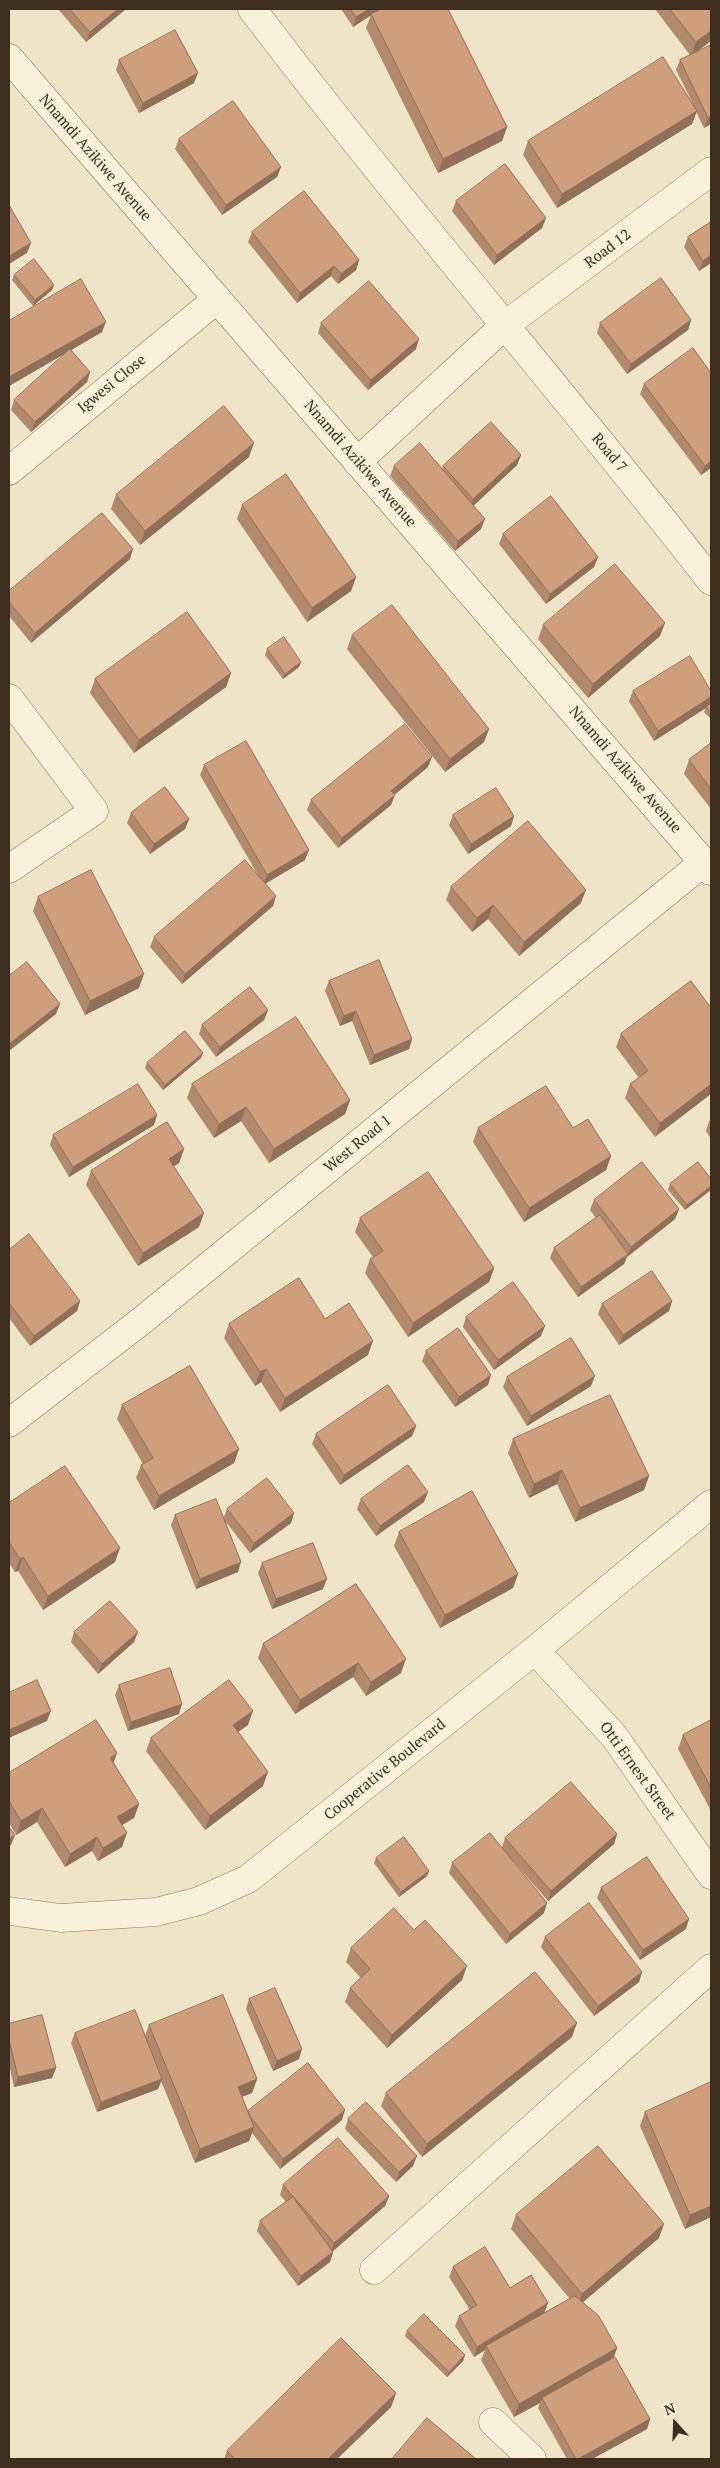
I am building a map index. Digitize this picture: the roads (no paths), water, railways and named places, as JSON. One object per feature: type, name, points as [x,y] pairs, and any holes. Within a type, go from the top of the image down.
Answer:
[{"type":"street","name":"Road 7","points":[[252,9],[332,114],[627,474],[711,581]]},
{"type":"street","name":"Nnamdi Azikiwe Avenue","points":[[9,58],[708,866]]},
{"type":"street","name":"Road 12","points":[[357,462],[504,326],[711,171]]},
{"type":"street","name":"Igwesi Close","points":[[9,471],[217,299]]},
{"type":"street","points":[[9,698],[94,811],[9,869]]},
{"type":"street","name":"West Road 1","points":[[9,1423],[140,1322],[708,866]]},
{"type":"street","name":"Cooperative Boulevard","points":[[9,1911],[61,1918],[156,1912],[199,1900],[248,1879],[535,1650],[711,1504]]},
{"type":"street","name":"Otti Ernest Street","points":[[535,1650],[614,1736],[711,1875]]},
{"type":"street","points":[[374,2270],[711,1968]]},
{"type":"street","points":[[493,2422],[532,2459]]}]
